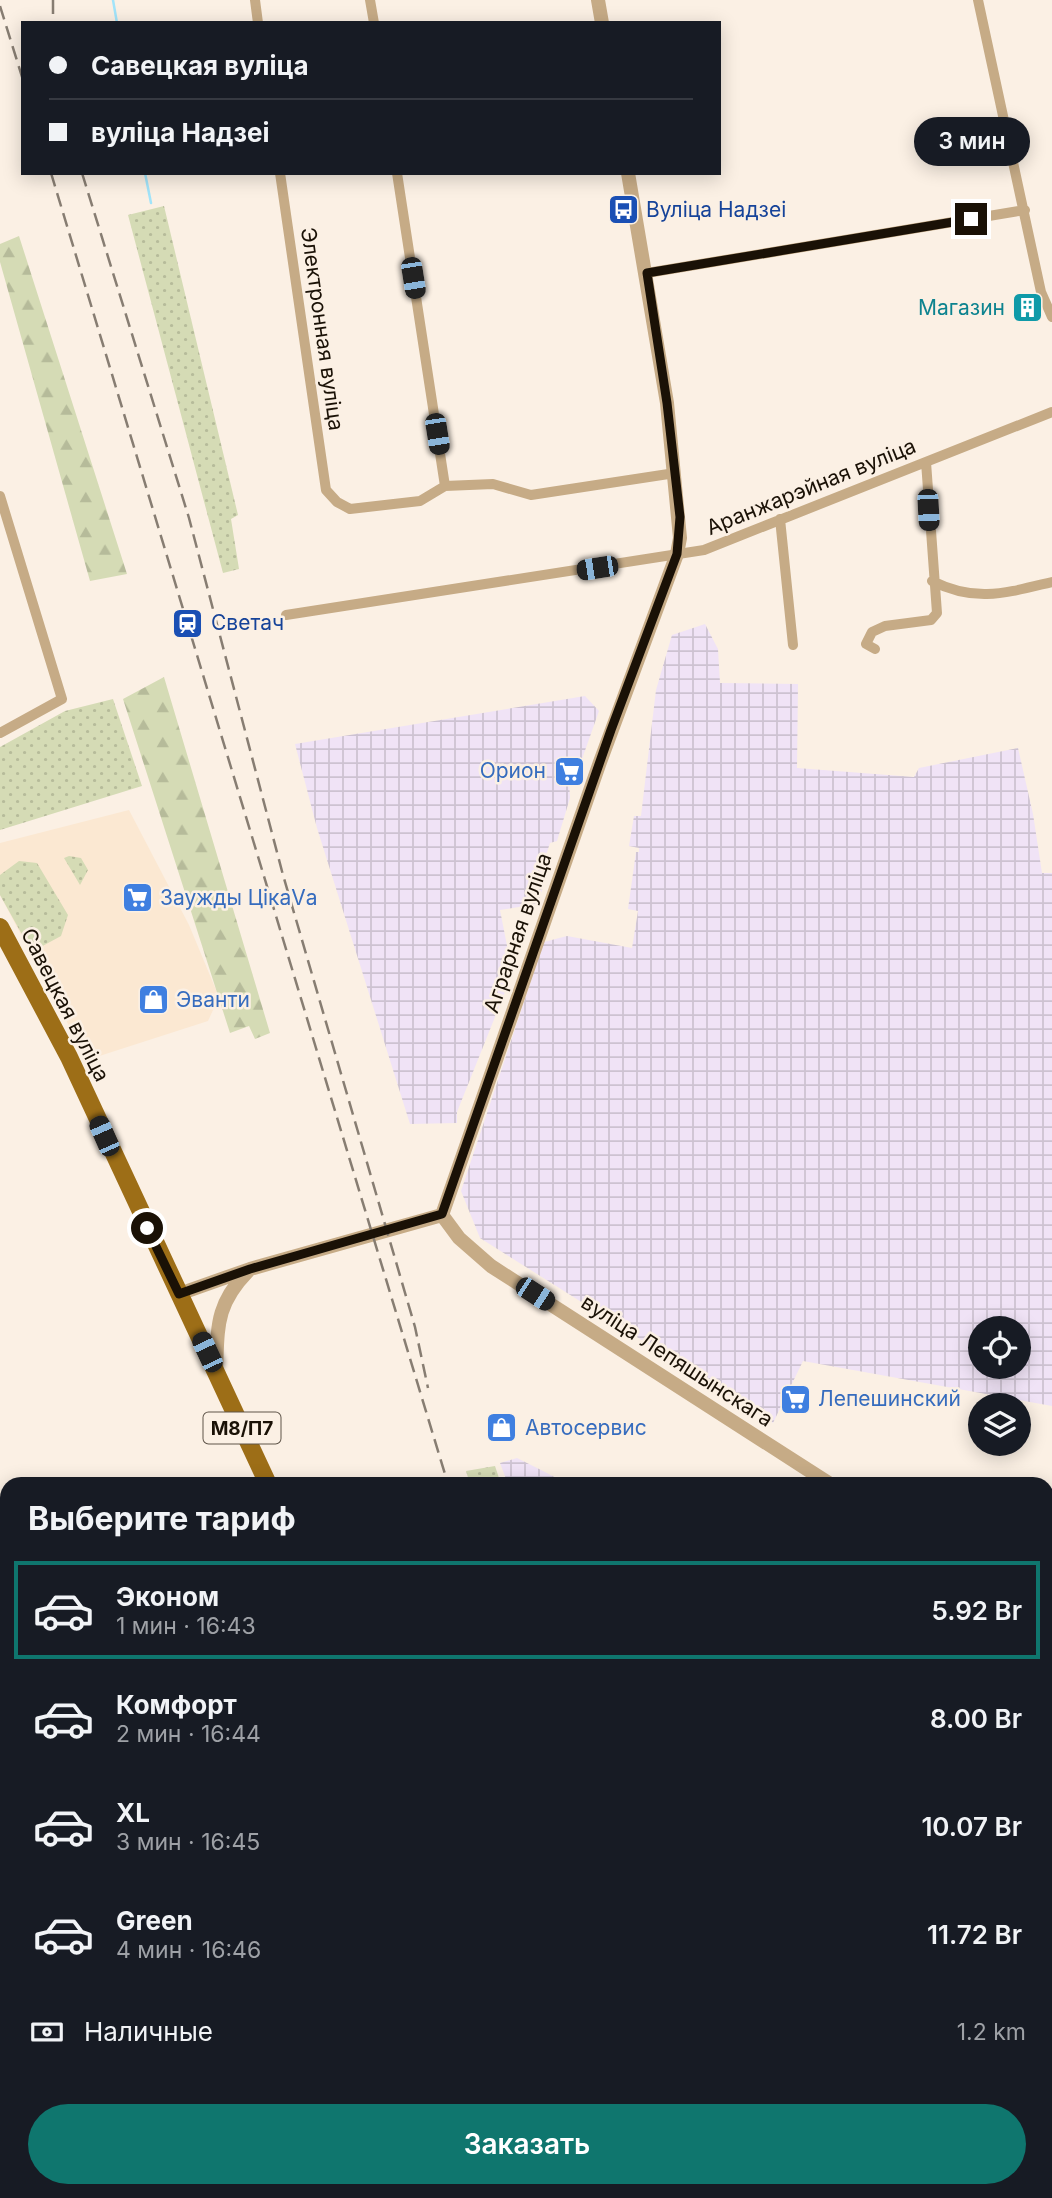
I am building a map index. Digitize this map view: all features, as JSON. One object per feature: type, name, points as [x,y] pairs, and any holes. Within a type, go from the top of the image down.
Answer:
[{"type":"main road","name":"Савецкая вуліца","points":[[0,927],[68,1057],[265,1477]]},
{"type":"street","points":[[255,0],[258,21]]},
{"type":"street","points":[[370,0],[374,21]]},
{"type":"street","points":[[598,0],[602,21]]},
{"type":"street","points":[[978,0],[1041,292],[1052,317]]},
{"type":"street","name":"Электронная вуліца","points":[[280,175],[326,490],[337,502],[351,509],[420,501],[445,486]]},
{"type":"street","points":[[397,175],[445,486],[493,484],[531,495],[675,473]]},
{"type":"street","name":"Аграрная вуліца","points":[[442,1214],[611,730],[677,554],[680,517],[675,473],[647,273],[628,175]]},
{"type":"street","points":[[647,273],[1025,210]]},
{"type":"street","name":"Аранжарэйная вуліца","points":[[286,615],[704,550],[1052,412]]},
{"type":"street","points":[[876,649],[866,644],[872,632],[886,626],[931,620],[937,613],[932,581],[926,462]]},
{"type":"street","points":[[0,496],[62,699],[0,733]]},
{"type":"street","points":[[780,519],[793,645]]},
{"type":"street","points":[[932,581],[954,592],[975,596],[1052,582]]},
{"type":"street","points":[[179,1294],[250,1269],[442,1214]]},
{"type":"street","name":"вуліца Лепяшынскага","points":[[442,1214],[459,1238],[491,1266],[819,1477]]},
{"type":"street","points":[[216,1372],[222,1305],[230,1289],[250,1269]]},
{"type":"shaded area","points":[[705,624],[718,649],[720,683],[798,684],[797,768],[914,777],[919,768],[1018,748],[1033,814],[1042,873],[1052,873],[1052,1406],[1031,1402],[1031,1393],[980,1393],[803,1361],[773,1423],[480,1238],[461,1191],[544,942],[567,936],[632,948],[638,911],[628,909],[636,852],[639,852],[639,848],[629,846],[634,816],[641,816],[656,690],[672,635]]},
{"type":"shaded area","points":[[585,696],[599,711],[582,759],[564,764],[565,778],[573,778],[569,781],[570,798],[557,841],[550,843],[544,861],[549,866],[538,904],[500,910],[510,961],[505,992],[457,1112],[457,1123],[410,1124],[317,828],[295,744]]},
{"type":"shaded area","points":[[129,810],[189,925],[219,997],[208,1021],[87,1060],[0,895],[0,843]]},
{"type":"shaded area","points":[[517,1458],[554,1477],[505,1477],[500,1463]]},
{"type":"green space","points":[[164,206],[238,515],[231,519],[239,569],[223,573],[128,215]]},
{"type":"green space","points":[[19,236],[127,574],[90,581],[0,262],[0,244]]},
{"type":"green space","points":[[164,677],[270,1033],[255,1039],[249,1026],[230,1033],[123,699]]},
{"type":"green space","points":[[113,699],[142,786],[0,830],[0,747],[65,711]]},
{"type":"green space","points":[[64,858],[81,858],[88,870],[80,885]]},
{"type":"green space","points":[[19,861],[37,863],[68,915],[61,936],[37,949],[29,947],[0,895],[0,875]]},
{"type":"green space","points":[[495,1466],[499,1477],[468,1477],[466,1471]]},
{"type":"waterway","points":[[113,0],[117,21]]},
{"type":"waterway","points":[[145,175],[151,203]]},
{"type":"railway","points":[[53,0],[53,21]]},
{"type":"railway","points":[[0,6],[21,74]]},
{"type":"railway","points":[[52,175],[446,1477]]},
{"type":"railway","points":[[83,175],[189,518],[283,875],[415,1327],[428,1388]]},
{"type":"place","name":"Вуліца Надзеі","points":[[623,210]]},
{"type":"place","name":"Магазин","points":[[1028,308]]},
{"type":"place","name":"Светач","points":[[188,623]]},
{"type":"place","name":"Орион","points":[[569,771]]},
{"type":"place","name":"Заужды ЦікаVа","points":[[137,898]]},
{"type":"place","name":"Эванти","points":[[153,1000]]},
{"type":"place","name":"Лепешинский","points":[[795,1399]]},
{"type":"place","name":"Автосервис","points":[[502,1428]]},
{"type":"route","points":[[147,1228],[179,1294],[250,1269],[442,1214],[459,1173],[554,890],[677,554],[680,517],[667,403],[647,273],[971,219]]}]
